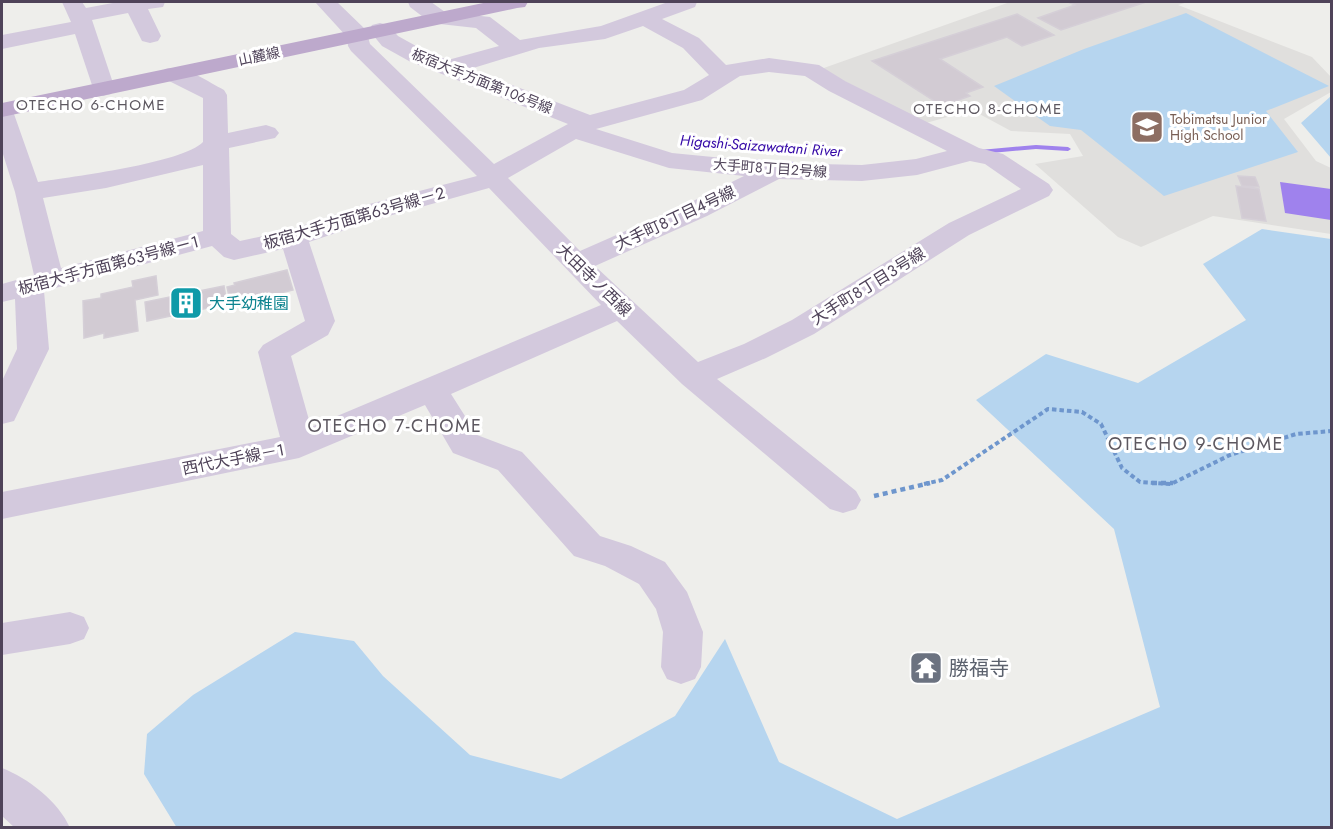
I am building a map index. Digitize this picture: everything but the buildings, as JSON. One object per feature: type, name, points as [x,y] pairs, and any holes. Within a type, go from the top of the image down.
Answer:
[{"type":"main road","name":"山麓線","points":[[2,112],[173,74],[365,37],[439,18],[517,2]]},
{"type":"street","name":"大田寺ノ西線","points":[[325,2],[365,37],[576,264],[693,376],[843,500]]},
{"type":"street","points":[[418,2],[439,18],[482,22],[517,48]]},
{"type":"street","points":[[450,67],[537,42],[605,32],[648,10],[687,2]]},
{"type":"street","points":[[2,42],[78,14],[145,3],[150,36]]},
{"type":"street","points":[[648,10],[691,43],[723,76]]},
{"type":"street","points":[[78,14],[103,89]]},
{"type":"street","name":"板宿大手方面第１０６号線","points":[[365,37],[390,41],[417,56],[450,67],[580,127]]},
{"type":"street","name":"板宿大手方面第６３号線－２","points":[[217,236],[234,251],[294,238],[368,213],[493,177],[580,127],[693,95],[734,70],[769,65],[811,70],[837,86],[963,149]]},
{"type":"street","points":[[173,74],[215,95],[217,236]]},
{"type":"street","points":[[2,112],[27,192],[27,286],[33,349],[2,413]]},
{"type":"street","name":"大手町８丁目２号線","points":[[580,127],[669,160],[774,171],[862,173],[917,167],[963,149]]},
{"type":"street","points":[[27,192],[106,180],[192,160],[207,153],[216,143],[266,133]]},
{"type":"street","name":"大手町８丁目３号線","points":[[693,376],[755,351],[802,327],[959,229],[1040,190],[994,159],[963,149]]},
{"type":"street","name":"大手町８丁目４号線","points":[[576,264],[697,210],[774,171]]},
{"type":"street","name":"板宿大手方面第６３号線－１","points":[[27,286],[217,236]]},
{"type":"street","points":[[294,238],[320,321],[317,328],[274,352],[299,446]]},
{"type":"street","name":"西代大手線－１","points":[[2,506],[299,446],[622,307]]},
{"type":"street","points":[[432,390],[465,444],[510,461],[587,546],[618,556],[652,573],[674,603],[683,632],[681,667]]},
{"type":"street","points":[[2,639],[70,628]]},
{"type":"street","points":[[2,788],[48,828]]},
{"type":"path","points":[[843,500],[879,496],[942,480],[1048,408],[1082,412],[1101,424],[1122,468],[1140,482],[1171,484],[1230,455],[1296,434],[1332,432]]},
{"type":"shaded area","name":"Tobimatsu Junior High School","points":[[1010,2],[1188,2],[1178,5],[1312,57],[1331,77],[1331,92],[1284,119],[1316,161],[1331,168],[1331,234],[1213,216],[1141,247],[1118,237],[1035,164],[1083,156],[1070,134],[1011,131],[972,110],[926,123],[821,69]]},
{"type":"shaded area","points":[[1186,13],[1329,86],[1266,111],[1298,152],[1164,196],[1081,130],[1050,126],[994,86],[1084,49]]},
{"type":"shaded area","points":[[1331,96],[1331,158],[1301,123]]},
{"type":"shaded area","points":[[1280,182],[1331,189],[1331,220],[1285,213]]},
{"type":"shaded area","points":[[1262,229],[1331,239],[1331,827],[177,828],[144,774],[147,734],[193,695],[295,632],[354,641],[383,676],[470,755],[561,779],[675,716],[725,639],[779,762],[897,819],[1160,707],[1114,529],[976,400],[1046,354],[1138,383],[1246,320],[1203,264]]},
{"type":"waterway","name":"Higashi-Saizawatani River","points":[[980,152],[1036,147],[1068,149]]},
{"type":"waterway","name":"Higashi-Saizawatani River","points":[[748,161],[794,164]]},
{"type":"place","name":"Tobimatsu Junior High School","points":[[1147,127]]},
{"type":"place","name":"大手幼稚園","points":[[186,303]]},
{"type":"place","name":"勝福寺","points":[[926,668]]},
{"type":"district","name":"OTECHO 6-CHOME","points":[[91,105]]},
{"type":"district","name":"OTECHO 8-CHOME","points":[[988,109]]},
{"type":"district","name":"OTECHO 7-CHOME","points":[[395,426]]},
{"type":"district","name":"OTECHO 9-CHOME","points":[[1196,444]]}]
